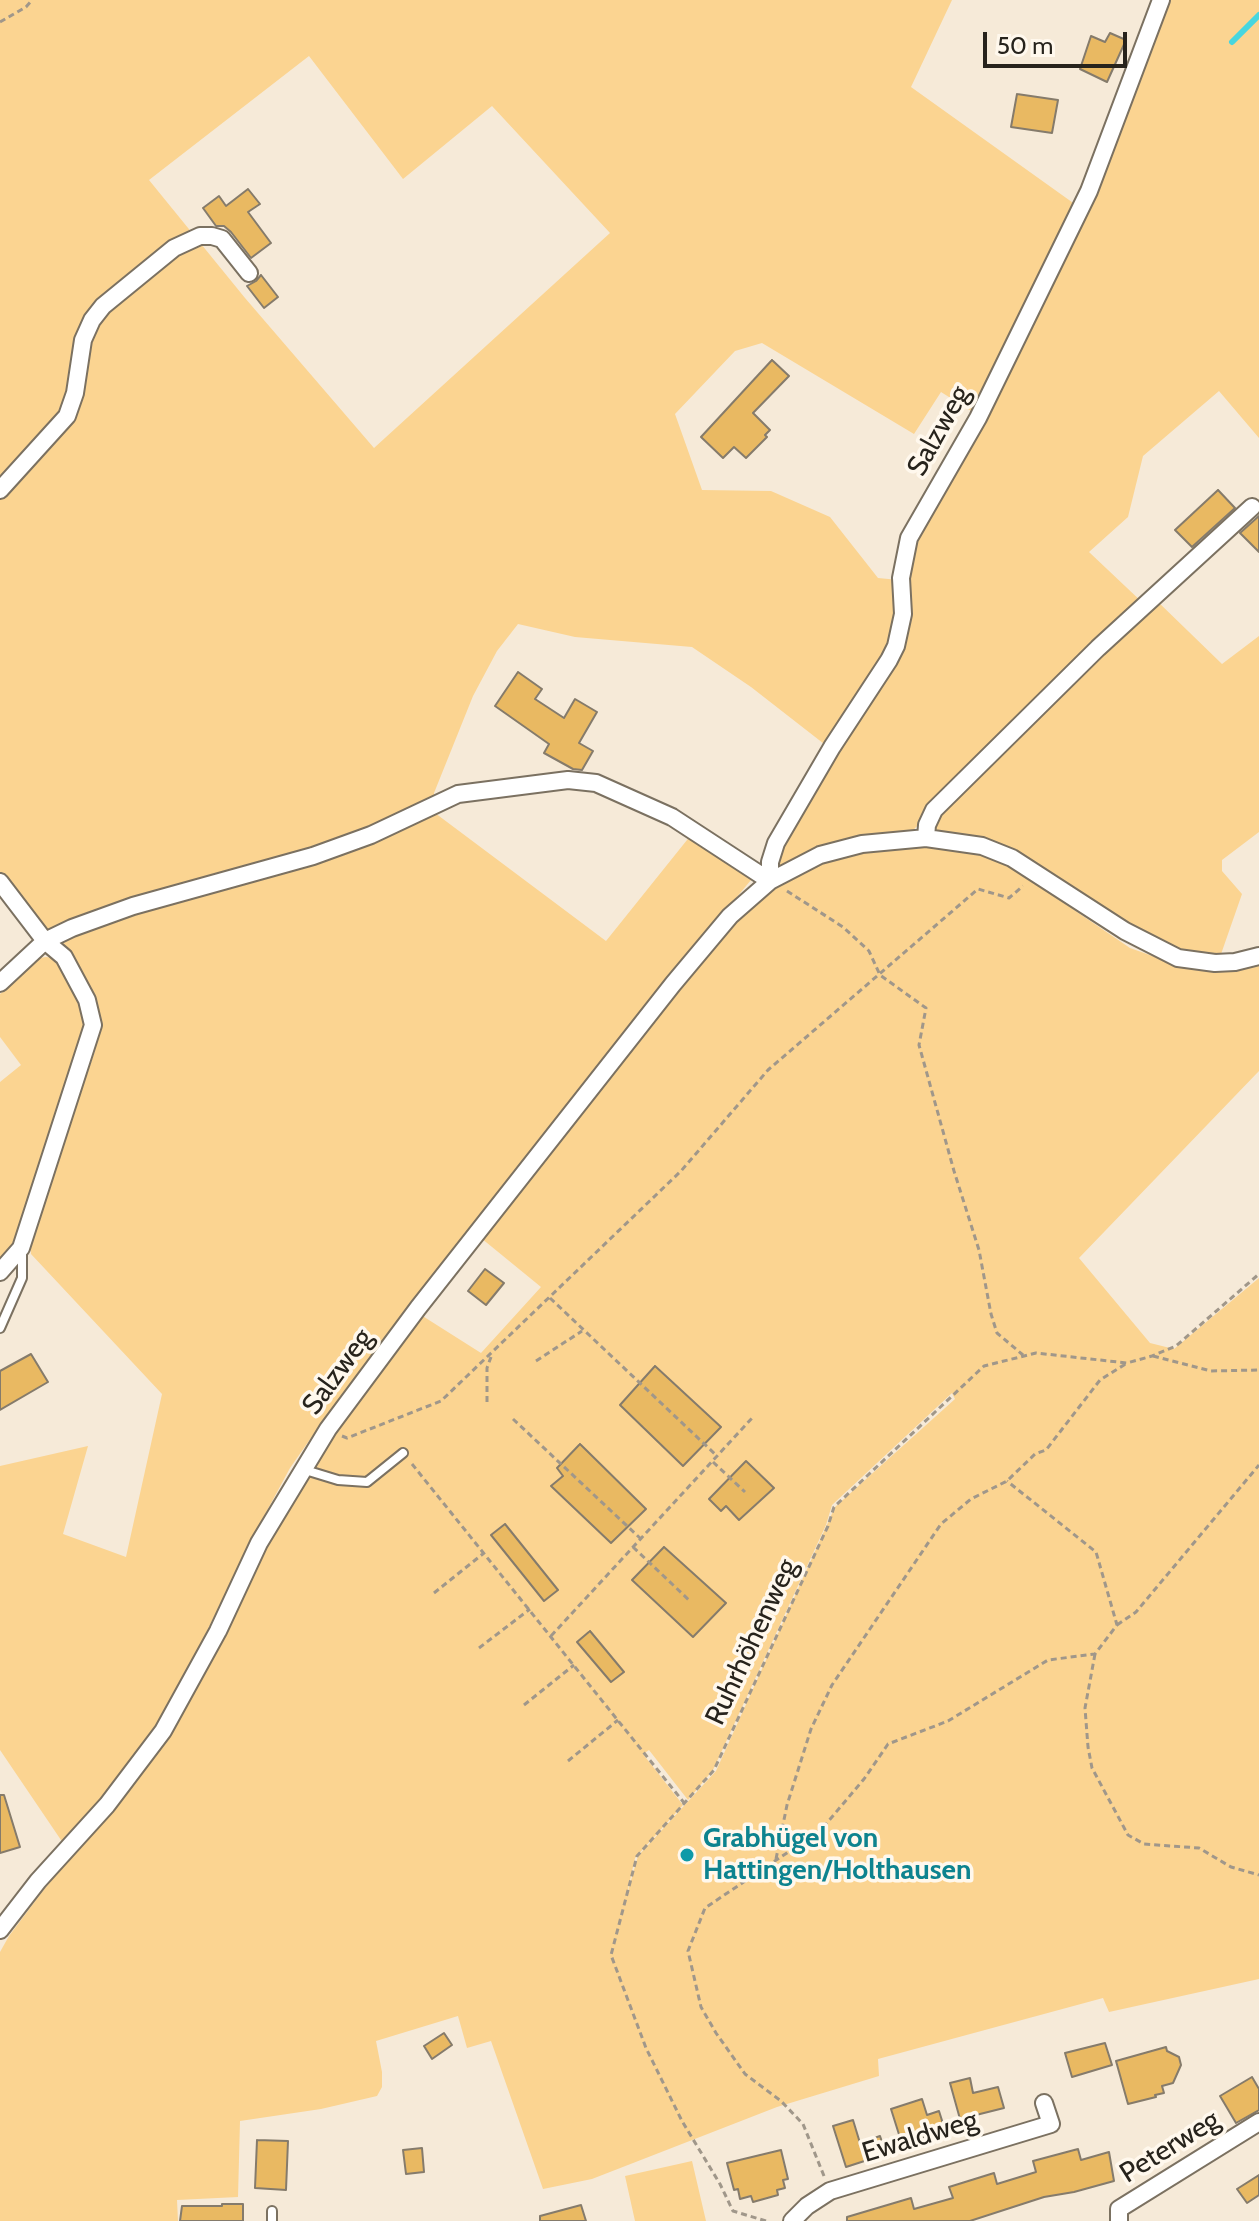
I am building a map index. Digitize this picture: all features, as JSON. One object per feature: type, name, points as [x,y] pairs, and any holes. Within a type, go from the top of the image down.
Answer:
[{"type":"street","name":"Salzweg","points":[[770,881],[770,862],[776,843],[896,646],[903,614],[901,578],[909,538],[978,418],[1089,191],[1161,0]]},
{"type":"street","points":[[0,490],[67,416],[75,393],[83,340],[103,306],[174,248],[200,236],[222,239],[249,273]]},
{"type":"street","points":[[926,838],[927,825],[934,810],[1098,648],[1252,507]]},
{"type":"street","points":[[0,983],[45,941],[72,928],[133,906],[313,856],[371,835],[458,794],[568,780],[596,783],[672,817],[770,881]]},
{"type":"street","name":"Salzweg","points":[[0,1930],[38,1881],[107,1805],[163,1731],[218,1631],[259,1543],[328,1429],[418,1308],[673,984],[730,916],[770,881],[820,855],[862,844],[926,838],[982,846],[1012,858],[1125,931],[1178,958],[1215,963],[1259,956]]},
{"type":"street","points":[[0,882],[45,941],[64,957],[87,1000],[93,1025],[21,1248],[0,1272]]},
{"type":"street","name":"Ewaldweg","points":[[792,2221],[807,2206],[830,2191],[1051,2124],[1044,2103]]},
{"type":"street","name":"Peterweg","points":[[1119,2221],[1119,2209],[1259,2122]]},
{"type":"lane","points":[[0,1328],[22,1278],[21,1248]]},
{"type":"lane","points":[[302,1469],[338,1480],[367,1482],[403,1453]]},
{"type":"path","points":[[0,22],[32,0]]},
{"type":"path","points":[[328,1429],[347,1438],[441,1401],[681,1171],[768,1070],[978,889],[1009,898],[1038,873]]},
{"type":"path","points":[[770,881],[843,927],[869,951],[880,975],[926,1008],[919,1045],[979,1250],[991,1314],[997,1333],[1023,1355]]},
{"type":"path","name":"Ruhrhöhenweg","points":[[766,2221],[733,2211],[682,2121],[646,2048],[611,1955],[637,1856],[714,1770],[828,1526],[834,1507],[984,1366],[1036,1353],[1127,1363],[1152,1356],[1176,1346],[1259,1274]]},
{"type":"path","points":[[550,1298],[717,1456]]},
{"type":"path","points":[[536,1361],[582,1331]]},
{"type":"path","points":[[487,1402],[487,1368],[492,1353]]},
{"type":"path","points":[[1152,1356],[1211,1371],[1259,1370]]},
{"type":"path","points":[[775,1861],[787,1805],[811,1729],[832,1685],[941,1524],[971,1499],[1007,1481],[1035,1454],[1046,1450],[1100,1380],[1127,1363]]},
{"type":"path","points":[[551,1636],[753,1417]]},
{"type":"path","points":[[513,1419],[641,1539]]},
{"type":"path","points":[[403,1453],[685,1804]]},
{"type":"path","points":[[712,1461],[745,1492]]},
{"type":"path","points":[[1259,1465],[1136,1612],[1117,1625],[1095,1654],[1085,1708],[1092,1768],[1128,1835],[1144,1844],[1199,1848],[1231,1867],[1259,1875]]},
{"type":"path","points":[[1007,1481],[1096,1552],[1117,1625]]},
{"type":"path","points":[[633,1547],[691,1602]]},
{"type":"path","points":[[434,1593],[484,1553]]},
{"type":"path","points":[[479,1648],[530,1609]]},
{"type":"path","points":[[830,2191],[803,2124],[781,2101],[745,2074],[701,2007],[688,1951],[705,1908],[821,1830],[864,1779],[888,1744],[948,1721],[1048,1660],[1095,1654]]},
{"type":"path","points":[[524,1705],[574,1665]]},
{"type":"path","points":[[568,1761],[618,1720]]},
{"type":"shaded area","points":[[0,0],[952,0],[911,87],[1083,210],[1164,0],[1259,0],[1259,438],[1219,391],[1143,456],[1128,517],[1089,552],[1144,604],[908,835],[820,851],[775,868],[799,810],[891,661],[913,538],[976,414],[941,392],[914,434],[762,343],[735,351],[675,414],[702,490],[771,491],[830,517],[878,578],[899,580],[892,645],[828,747],[751,687],[692,647],[575,637],[518,624],[497,651],[473,696],[434,793],[435,813],[606,941],[691,835],[750,872],[751,880],[615,1043],[320,1425],[290,1468],[249,1544],[185,1677],[155,1727],[121,1776],[63,1843],[0,1750],[0,1466],[88,1446],[63,1534],[126,1557],[162,1394],[31,1254],[30,1242],[95,1051],[99,1025],[96,1004],[83,974],[0,873]],"holes":[[[309,56],[403,179],[492,106],[610,233],[374,448],[149,180]]]},
{"type":"shaded area","points":[[1155,599],[1222,664],[1259,636],[1259,832],[1222,860],[1222,871],[1242,894],[1220,957],[1180,952],[1158,943],[1074,892],[1055,897],[1130,948],[1175,964],[1214,970],[1259,965],[1259,1071],[1079,1258],[1150,1343],[1174,1349],[1259,1278],[1259,1979],[1109,2012],[1103,1998],[878,2059],[879,2076],[777,2107],[592,2179],[543,2189],[491,2041],[467,2048],[458,2016],[376,2041],[382,2072],[382,2087],[377,2096],[321,2109],[240,2121],[238,2197],[177,2200],[178,2221],[0,2221],[0,1952],[45,1888],[132,1784],[308,1468],[421,1315],[481,1353],[541,1287],[481,1238],[621,1054],[771,879],[862,849],[928,847],[935,832],[934,813]],"holes":[[[952,1393],[955,1399],[835,1507],[716,1771],[638,1856],[626,1898],[635,1858],[683,1805],[643,1754],[649,1750],[688,1800],[713,1770],[826,1525],[832,1505]]]},
{"type":"shaded area","points":[[40,958],[54,958],[81,999],[86,1029],[12,1248],[0,1262],[0,1082],[21,1065],[0,1037],[0,994]]},
{"type":"shaded area","points":[[692,2161],[706,2221],[635,2221],[625,2176]]},
{"type":"building","points":[[1110,33],[1126,40],[1107,82],[1080,69],[1091,36],[1105,42]]},
{"type":"building","points":[[1017,94],[1058,100],[1052,133],[1011,127]]},
{"type":"building","points":[[248,189],[260,204],[248,212],[271,243],[251,258],[231,232],[224,226],[216,226],[203,208],[219,196],[226,206]]},
{"type":"building","points":[[261,275],[278,297],[264,308],[247,286]]},
{"type":"building","points":[[772,360],[789,376],[753,413],[770,430],[765,435],[767,437],[746,458],[734,447],[723,458],[701,437]]},
{"type":"building","points":[[1218,490],[1235,508],[1192,547],[1175,530]]},
{"type":"building","points":[[1259,516],[1259,552],[1240,533]]},
{"type":"building","points":[[518,672],[542,689],[535,699],[564,718],[575,699],[597,712],[579,743],[593,751],[582,770],[573,769],[544,753],[549,744],[495,706]]},
{"type":"building","points":[[485,1269],[504,1283],[486,1305],[468,1291]]},
{"type":"building","points":[[31,1354],[48,1382],[0,1410],[0,1371]]},
{"type":"building","points":[[655,1366],[721,1427],[683,1466],[620,1405]]},
{"type":"building","points":[[580,1444],[646,1509],[611,1543],[551,1486],[563,1476],[557,1468]]},
{"type":"building","points":[[746,1461],[774,1488],[739,1520],[726,1506],[721,1511],[709,1499]]},
{"type":"building","points":[[505,1524],[558,1590],[544,1601],[491,1535]]},
{"type":"building","points":[[664,1547],[726,1603],[693,1637],[632,1580]]},
{"type":"building","points":[[590,1631],[624,1672],[611,1682],[577,1642]]},
{"type":"building","points":[[0,1795],[4,1795],[20,1847],[0,1853]]},
{"type":"building","points":[[444,2033],[452,2045],[432,2059],[424,2046]]},
{"type":"building","points":[[1105,2043],[1112,2065],[1072,2077],[1065,2053]]},
{"type":"building","points":[[1166,2047],[1167,2051],[1179,2057],[1181,2065],[1173,2083],[1162,2086],[1164,2093],[1156,2097],[1128,2104],[1116,2061]]},
{"type":"building","points":[[1252,2077],[1259,2089],[1259,2110],[1236,2123],[1220,2096]]},
{"type":"building","points":[[970,2078],[973,2093],[998,2087],[1004,2108],[960,2119],[950,2083]]},
{"type":"building","points":[[922,2099],[927,2115],[939,2111],[945,2130],[902,2144],[891,2109]]},
{"type":"building","points":[[853,2120],[860,2143],[880,2136],[886,2154],[846,2167],[833,2126]]},
{"type":"building","points":[[257,2140],[288,2141],[286,2190],[255,2188]]},
{"type":"building","points":[[422,2148],[424,2172],[406,2174],[403,2150]]},
{"type":"building","points":[[1078,2149],[1081,2160],[1109,2152],[1114,2181],[1044,2197],[970,2221],[847,2221],[847,2217],[911,2198],[914,2209],[953,2198],[949,2187],[994,2173],[997,2184],[1036,2172],[1033,2161]]},
{"type":"building","points":[[781,2150],[788,2179],[783,2180],[785,2188],[777,2190],[778,2195],[753,2202],[751,2196],[740,2199],[738,2189],[734,2190],[727,2163]]},
{"type":"building","points":[[1259,2175],[1259,2195],[1247,2203],[1237,2189]]},
{"type":"building","points":[[243,2204],[243,2221],[180,2221],[182,2206]]},
{"type":"building","points":[[581,2205],[586,2221],[540,2221],[540,2216]]},
{"type":"waterway","points":[[1232,42],[1259,15]]},
{"type":"place","name":"Grabhügel von Hattingen/Holthausen","points":[[687,1855]]}]
